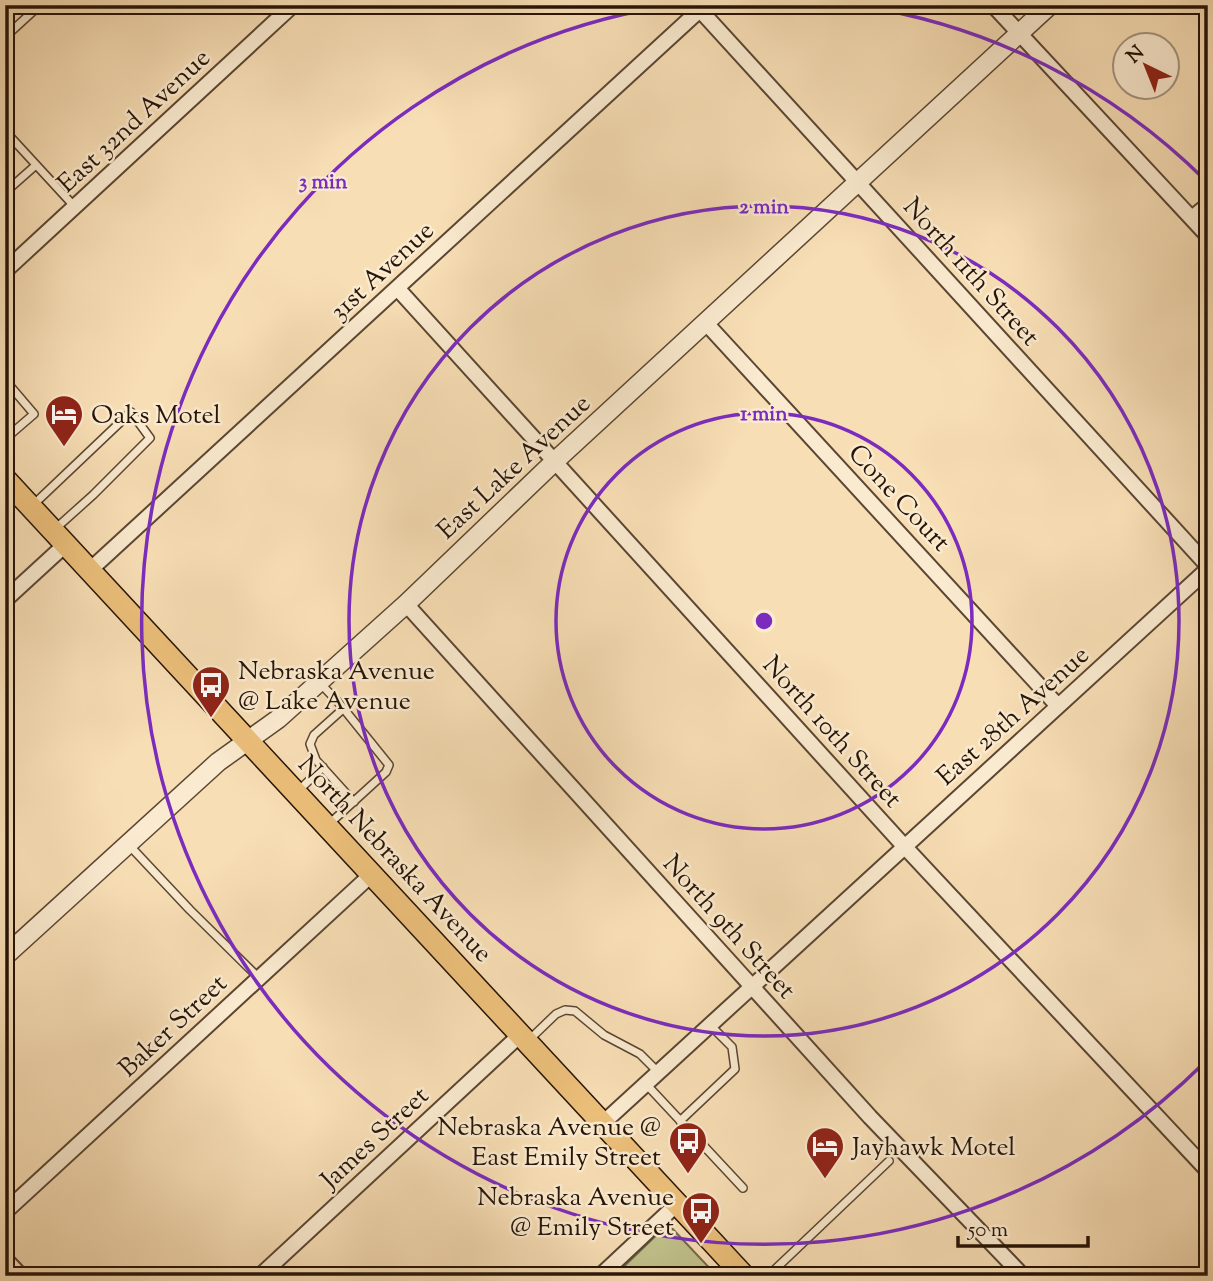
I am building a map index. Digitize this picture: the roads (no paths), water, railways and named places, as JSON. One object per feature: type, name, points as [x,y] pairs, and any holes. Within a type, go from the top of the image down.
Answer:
[{"type":"main road","name":"North Nebraska Avenue","points":[[5,480],[744,1276]]},
{"type":"street","name":"East 32nd Avenue","points":[[5,271],[293,5]]},
{"type":"street","points":[[993,5],[1208,236]]},
{"type":"street","name":"East Lake Avenue","points":[[5,956],[218,762],[278,719],[406,604],[554,462],[1050,5]]},
{"type":"street","name":"North 11th Street","points":[[702,7],[1208,568]]},
{"type":"street","name":"31st Avenue","points":[[90,570],[702,7]]},
{"type":"street","points":[[1192,218],[1208,205]]},
{"type":"street","name":"North 10th Street","points":[[398,289],[904,846],[1208,1171]]},
{"type":"street","name":"Cone Court","points":[[705,322],[1058,706]]},
{"type":"street","points":[[5,600],[60,538]]},
{"type":"street","name":"East 28th Avenue","points":[[602,1124],[1208,568]]},
{"type":"street","name":"North 9th Street","points":[[406,604],[870,1116],[1023,1276]]},
{"type":"street","name":"Baker Street","points":[[5,1212],[372,874]]},
{"type":"street","name":"James Street","points":[[260,1276],[524,1038]]},
{"type":"street","points":[[600,1276],[677,1204]]},
{"type":"street","points":[[5,1259],[21,1276]]},
{"type":"lane","points":[[5,37],[40,5]]},
{"type":"lane","points":[[5,131],[75,207]]},
{"type":"lane","points":[[5,147],[16,143]]},
{"type":"lane","points":[[10,188],[36,165]]},
{"type":"lane","points":[[5,380],[34,414],[5,439]]},
{"type":"lane","points":[[31,507],[131,412],[135,416],[150,438],[93,495],[60,538]]},
{"type":"lane","points":[[319,682],[389,765],[386,772],[327,825]]},
{"type":"lane","points":[[343,709],[314,735],[310,744],[316,760],[354,802]]},
{"type":"lane","points":[[296,792],[323,768]]},
{"type":"lane","points":[[128,844],[259,978]]},
{"type":"lane","points":[[524,1038],[556,1014],[565,1010],[575,1011],[604,1035],[640,1054],[658,1072]]},
{"type":"lane","points":[[680,1121],[735,1069],[732,1047],[709,1025]]},
{"type":"lane","points":[[646,1084],[743,1188]]},
{"type":"lane","points":[[768,1276],[889,1161]]},
{"type":"place","name":"Oaks Motel","points":[[64,448]]},
{"type":"place","name":"Nebraska Avenue @ Lake Avenue","points":[[211,719]]},
{"type":"place","name":"Nebraska Avenue @ East Emily Street","points":[[688,1175]]},
{"type":"place","name":"Jayhawk Motel","points":[[825,1180]]},
{"type":"place","name":"Nebraska Avenue @ Emily Street","points":[[701,1245]]}]
